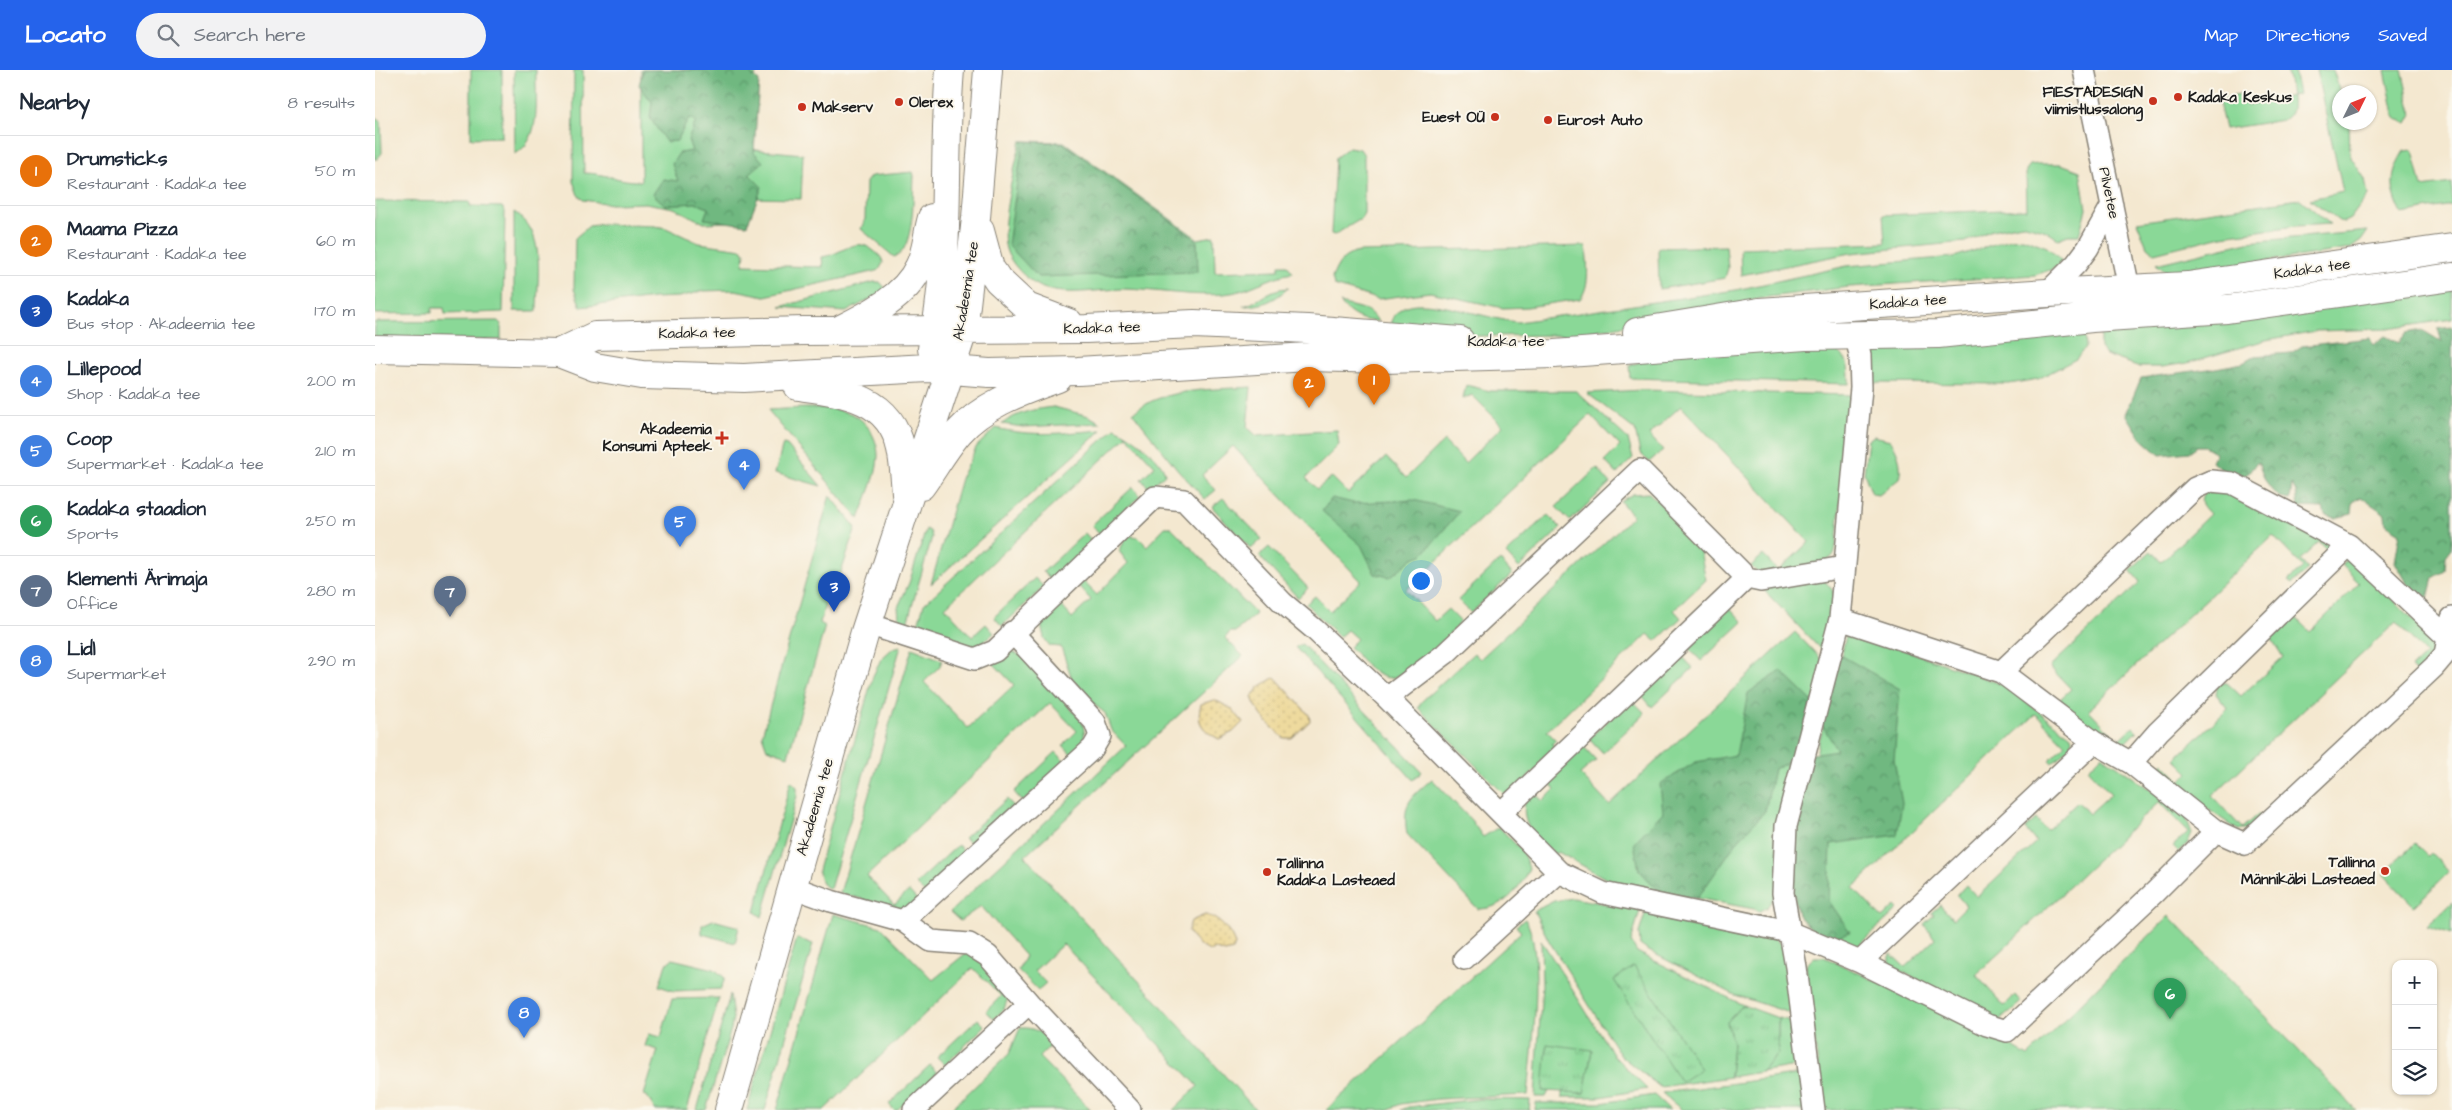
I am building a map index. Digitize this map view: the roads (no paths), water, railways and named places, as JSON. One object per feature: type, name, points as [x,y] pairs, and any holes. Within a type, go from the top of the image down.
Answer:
[{"type":"main road","name":"Akadeemia tee","points":[[949,331],[941,293],[950,70]]},
{"type":"main road","name":"Akadeemia tee","points":[[729,1110],[868,624],[908,506],[939,368],[976,218],[988,70]]},
{"type":"main road","points":[[839,330],[873,313],[901,290],[919,268],[931,220],[945,187]]},
{"type":"main road","points":[[976,218],[990,268],[997,280],[1027,307],[1086,329]]},
{"type":"main road","name":"Kadaka tee","points":[[559,353],[595,336],[839,330],[1086,329],[1194,324],[1307,329],[1472,342],[1535,342],[1593,339],[1759,312],[2047,293],[2188,286],[2452,248]]},
{"type":"main road","points":[[2365,290],[2383,270],[2388,258]]},
{"type":"main road","name":"Kadaka tee","points":[[375,349],[559,353],[595,367],[642,375],[743,378],[939,368],[989,373],[1078,371],[1308,357],[1385,359],[1554,354],[1805,336],[1939,334],[2227,309],[2452,277]]},
{"type":"main road","points":[[1856,336],[1856,319],[1867,305]]},
{"type":"main road","points":[[642,375],[649,352],[656,341],[671,333]]},
{"type":"main road","points":[[908,506],[959,432],[975,417],[997,402],[1078,371]]},
{"type":"main road","points":[[743,378],[839,392],[862,398],[883,415],[893,428],[901,448],[908,506]]},
{"type":"street","name":"Pilvetee","points":[[2084,70],[2134,316]]},
{"type":"street","points":[[2047,293],[2076,264],[2088,248],[2112,206]]},
{"type":"street","points":[[1814,1110],[1796,967],[1783,893],[1786,826],[1840,619],[1861,388],[1860,355],[1856,336]]},
{"type":"street","points":[[1387,698],[1445,654],[1640,470],[1747,578],[1761,581],[1844,567]]},
{"type":"street","points":[[1840,619],[2001,672],[2094,742],[2131,762],[2216,831],[2245,844],[2435,667],[2445,654],[2450,628],[2349,544],[2232,483],[2211,480],[2195,488],[2001,672]]},
{"type":"street","points":[[868,624],[975,659],[995,651],[1012,632],[1155,497],[1184,500],[1283,603],[1314,629],[1387,698],[1559,872],[1603,893],[1789,932],[1860,962],[1987,1025],[2007,1031],[2155,892],[2216,831]]},
{"type":"street","points":[[2131,762],[2158,732],[2349,544]]},
{"type":"street","points":[[1501,814],[1747,578]]},
{"type":"street","points":[[903,921],[1093,748],[1100,736],[1095,722],[1012,632]]},
{"type":"street","points":[[1860,962],[2094,742]]},
{"type":"street","points":[[1464,959],[1559,872]]},
{"type":"street","points":[[792,887],[831,901],[903,921],[931,941],[969,944],[988,956],[1029,1003],[1131,1110]]},
{"type":"street","points":[[915,1110],[1029,1003]]},
{"type":"place","name":"Kadaka Keskus","points":[[2178,97]]},
{"type":"place","name":"FIESTADESIGN viimistlussalong","points":[[2153,101]]},
{"type":"place","name":"Olerex","points":[[899,102]]},
{"type":"place","name":"Makserv","points":[[802,107]]},
{"type":"place","name":"Euest OÜ","points":[[1495,117]]},
{"type":"place","name":"Eurost Auto","points":[[1548,120]]},
{"type":"place","name":"Drumsticks","points":[[1374,405]]},
{"type":"place","name":"Maama Pizza","points":[[1309,408]]},
{"type":"place","name":"Akadeemia Konsumi Apteek","points":[[722,438]]},
{"type":"place","name":"Lillepood","points":[[744,490]]},
{"type":"place","name":"Coop","points":[[680,547]]},
{"type":"place","name":"Kadaka","points":[[834,612]]},
{"type":"place","name":"Klementi Ärimaja","points":[[450,617]]},
{"type":"place","name":"Tallinna Männikäbi Lasteaed","points":[[2385,871]]},
{"type":"place","name":"Tallinna Kadaka Lasteaed","points":[[1267,872]]},
{"type":"place","name":"Kadaka staadion","points":[[2170,1019]]},
{"type":"place","name":"Lidl","points":[[524,1038]]}]
